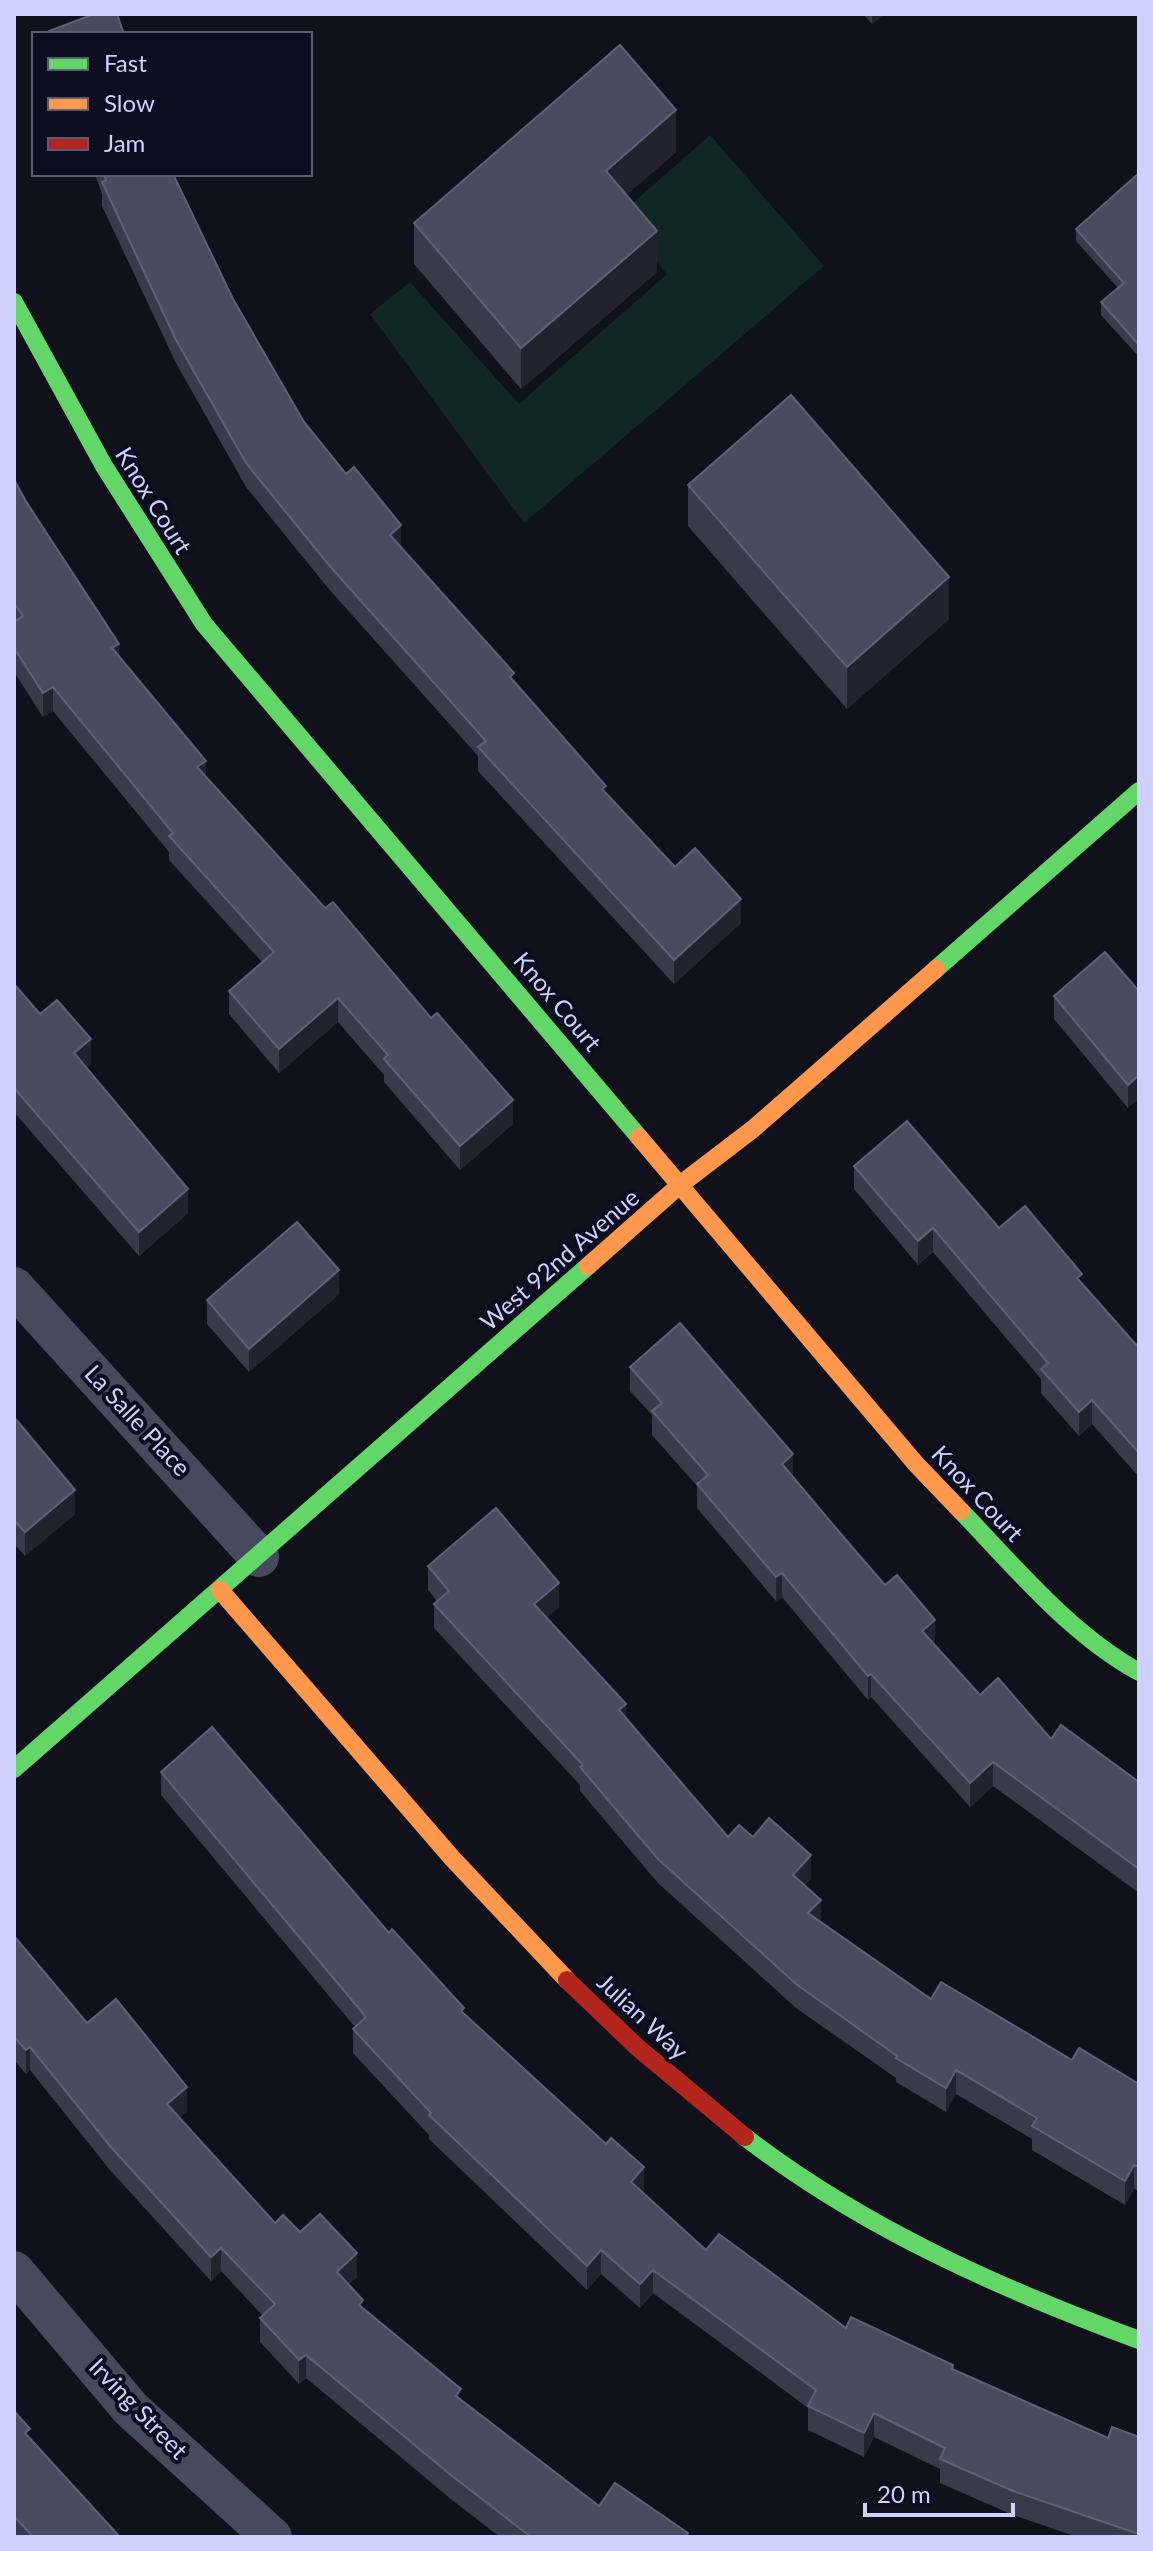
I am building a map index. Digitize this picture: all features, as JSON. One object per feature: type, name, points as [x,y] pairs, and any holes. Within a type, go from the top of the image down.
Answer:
[{"type":"street","name":"Knox Court","points":[[14,302],[70,414],[150,545],[204,624],[916,1464],[1051,1605],[1110,1656],[1139,1672]]},
{"type":"street","name":"West 92nd Avenue","points":[[14,1769],[681,1184],[753,1129],[1139,791]]},
{"type":"street","name":"La Salle Place","points":[[14,1287],[259,1557]]},
{"type":"street","name":"Julian Way","points":[[220,1590],[570,1983],[707,2107],[812,2183],[866,2216],[1002,2285],[1139,2340]]},
{"type":"street","name":"Irving Street","points":[[14,2271],[131,2409],[272,2537]]},
{"type":"green space","points":[[710,135],[824,266],[524,523],[370,314],[410,282],[519,404],[667,274],[618,216]]},
{"type":"building","points":[[94,14],[117,14],[123,32],[49,32]]},
{"type":"building","points":[[620,45],[676,110],[606,171],[657,231],[521,348],[414,223]]},
{"type":"building","points":[[1139,173],[1139,345],[1101,302],[1124,283],[1076,229]]},
{"type":"building","points":[[105,176],[174,176],[233,299],[304,422],[346,474],[354,467],[401,525],[390,535],[514,673],[510,677],[606,786],[602,789],[675,867],[695,848],[741,899],[674,960],[478,747],[486,741],[328,564],[246,463],[176,340],[102,182],[106,180]]},
{"type":"building","points":[[791,395],[949,577],[847,667],[688,485]]},
{"type":"building","points":[[14,479],[119,644],[112,648],[206,761],[197,767],[325,908],[333,902],[431,1018],[437,1013],[513,1100],[460,1146],[384,1059],[388,1055],[338,998],[279,1049],[229,991],[274,952],[169,836],[173,833],[53,687],[43,693],[14,648],[14,622],[23,616],[14,603]]},
{"type":"building","points":[[1105,952],[1137,989],[1139,987],[1139,1075],[1128,1085],[1054,996]]},
{"type":"building","points":[[14,984],[40,1014],[57,1000],[91,1039],[74,1053],[188,1189],[139,1232],[14,1088]]},
{"type":"building","points":[[907,1121],[999,1228],[1025,1206],[1082,1274],[1077,1278],[1139,1348],[1139,1453],[1092,1400],[1079,1412],[1041,1369],[1048,1363],[933,1228],[918,1241],[854,1166]]},
{"type":"building","points":[[297,1222],[339,1270],[249,1349],[207,1300]]},
{"type":"building","points":[[680,1323],[793,1454],[782,1464],[846,1540],[885,1585],[897,1575],[935,1620],[922,1631],[980,1695],[998,1678],[1051,1739],[1061,1725],[1139,1782],[1139,1869],[993,1762],[970,1783],[871,1674],[868,1676],[782,1573],[776,1577],[697,1484],[708,1475],[652,1411],[662,1403],[630,1367]]},
{"type":"building","points":[[14,1417],[75,1490],[25,1532],[14,1520]]},
{"type":"building","points":[[496,1508],[559,1583],[534,1604],[626,1704],[619,1710],[728,1837],[739,1825],[753,1837],[769,1818],[811,1855],[793,1875],[821,1900],[808,1913],[931,1999],[941,1982],[1072,2060],[1079,2048],[1139,2084],[1139,2167],[1134,2165],[1125,2181],[1032,2126],[1037,2118],[956,2070],[946,2088],[896,2058],[796,1984],[658,1859],[580,1767],[583,1765],[434,1604],[449,1591],[428,1566]]},
{"type":"building","points":[[212,1727],[389,1933],[392,1929],[464,2008],[461,2011],[606,2144],[611,2138],[644,2167],[631,2182],[706,2250],[719,2234],[846,2328],[851,2317],[953,2365],[952,2369],[1108,2438],[1112,2427],[1139,2437],[1139,2534],[1013,2491],[940,2459],[945,2448],[874,2413],[864,2433],[808,2406],[816,2390],[653,2270],[640,2284],[601,2250],[587,2266],[429,2115],[431,2113],[353,2029],[366,2017],[161,1772]]},
{"type":"building","points":[[14,1936],[87,2023],[116,1999],[187,2087],[167,2104],[275,2223],[283,2215],[300,2232],[320,2214],[357,2253],[337,2272],[363,2300],[359,2305],[461,2389],[456,2396],[599,2506],[615,2483],[688,2533],[686,2537],[531,2537],[306,2355],[299,2360],[260,2318],[275,2304],[221,2248],[211,2257],[110,2146],[30,2047],[26,2050],[14,2037]]},
{"type":"building","points":[[14,2411],[30,2429],[25,2433],[120,2537],[33,2537],[14,2516]]},
{"type":"traffic: fast","points":[[14,302],[104,466],[204,624],[639,1137]]},
{"type":"traffic: fast","points":[[936,969],[1139,791]]},
{"type":"traffic: fast","points":[[14,1769],[588,1266]]},
{"type":"traffic: fast","points":[[961,1511],[1066,1619],[1139,1672]]},
{"type":"traffic: fast","points":[[745,2137],[837,2200],[934,2254],[1036,2300],[1139,2340]]},
{"type":"traffic: slow","points":[[588,1266],[681,1184],[753,1129],[936,969]]},
{"type":"traffic: slow","points":[[639,1137],[916,1464],[961,1511]]},
{"type":"traffic: slow","points":[[220,1590],[452,1858],[567,1980]]},
{"type":"traffic: jam","points":[[567,1980],[637,2047],[745,2137]]}]
